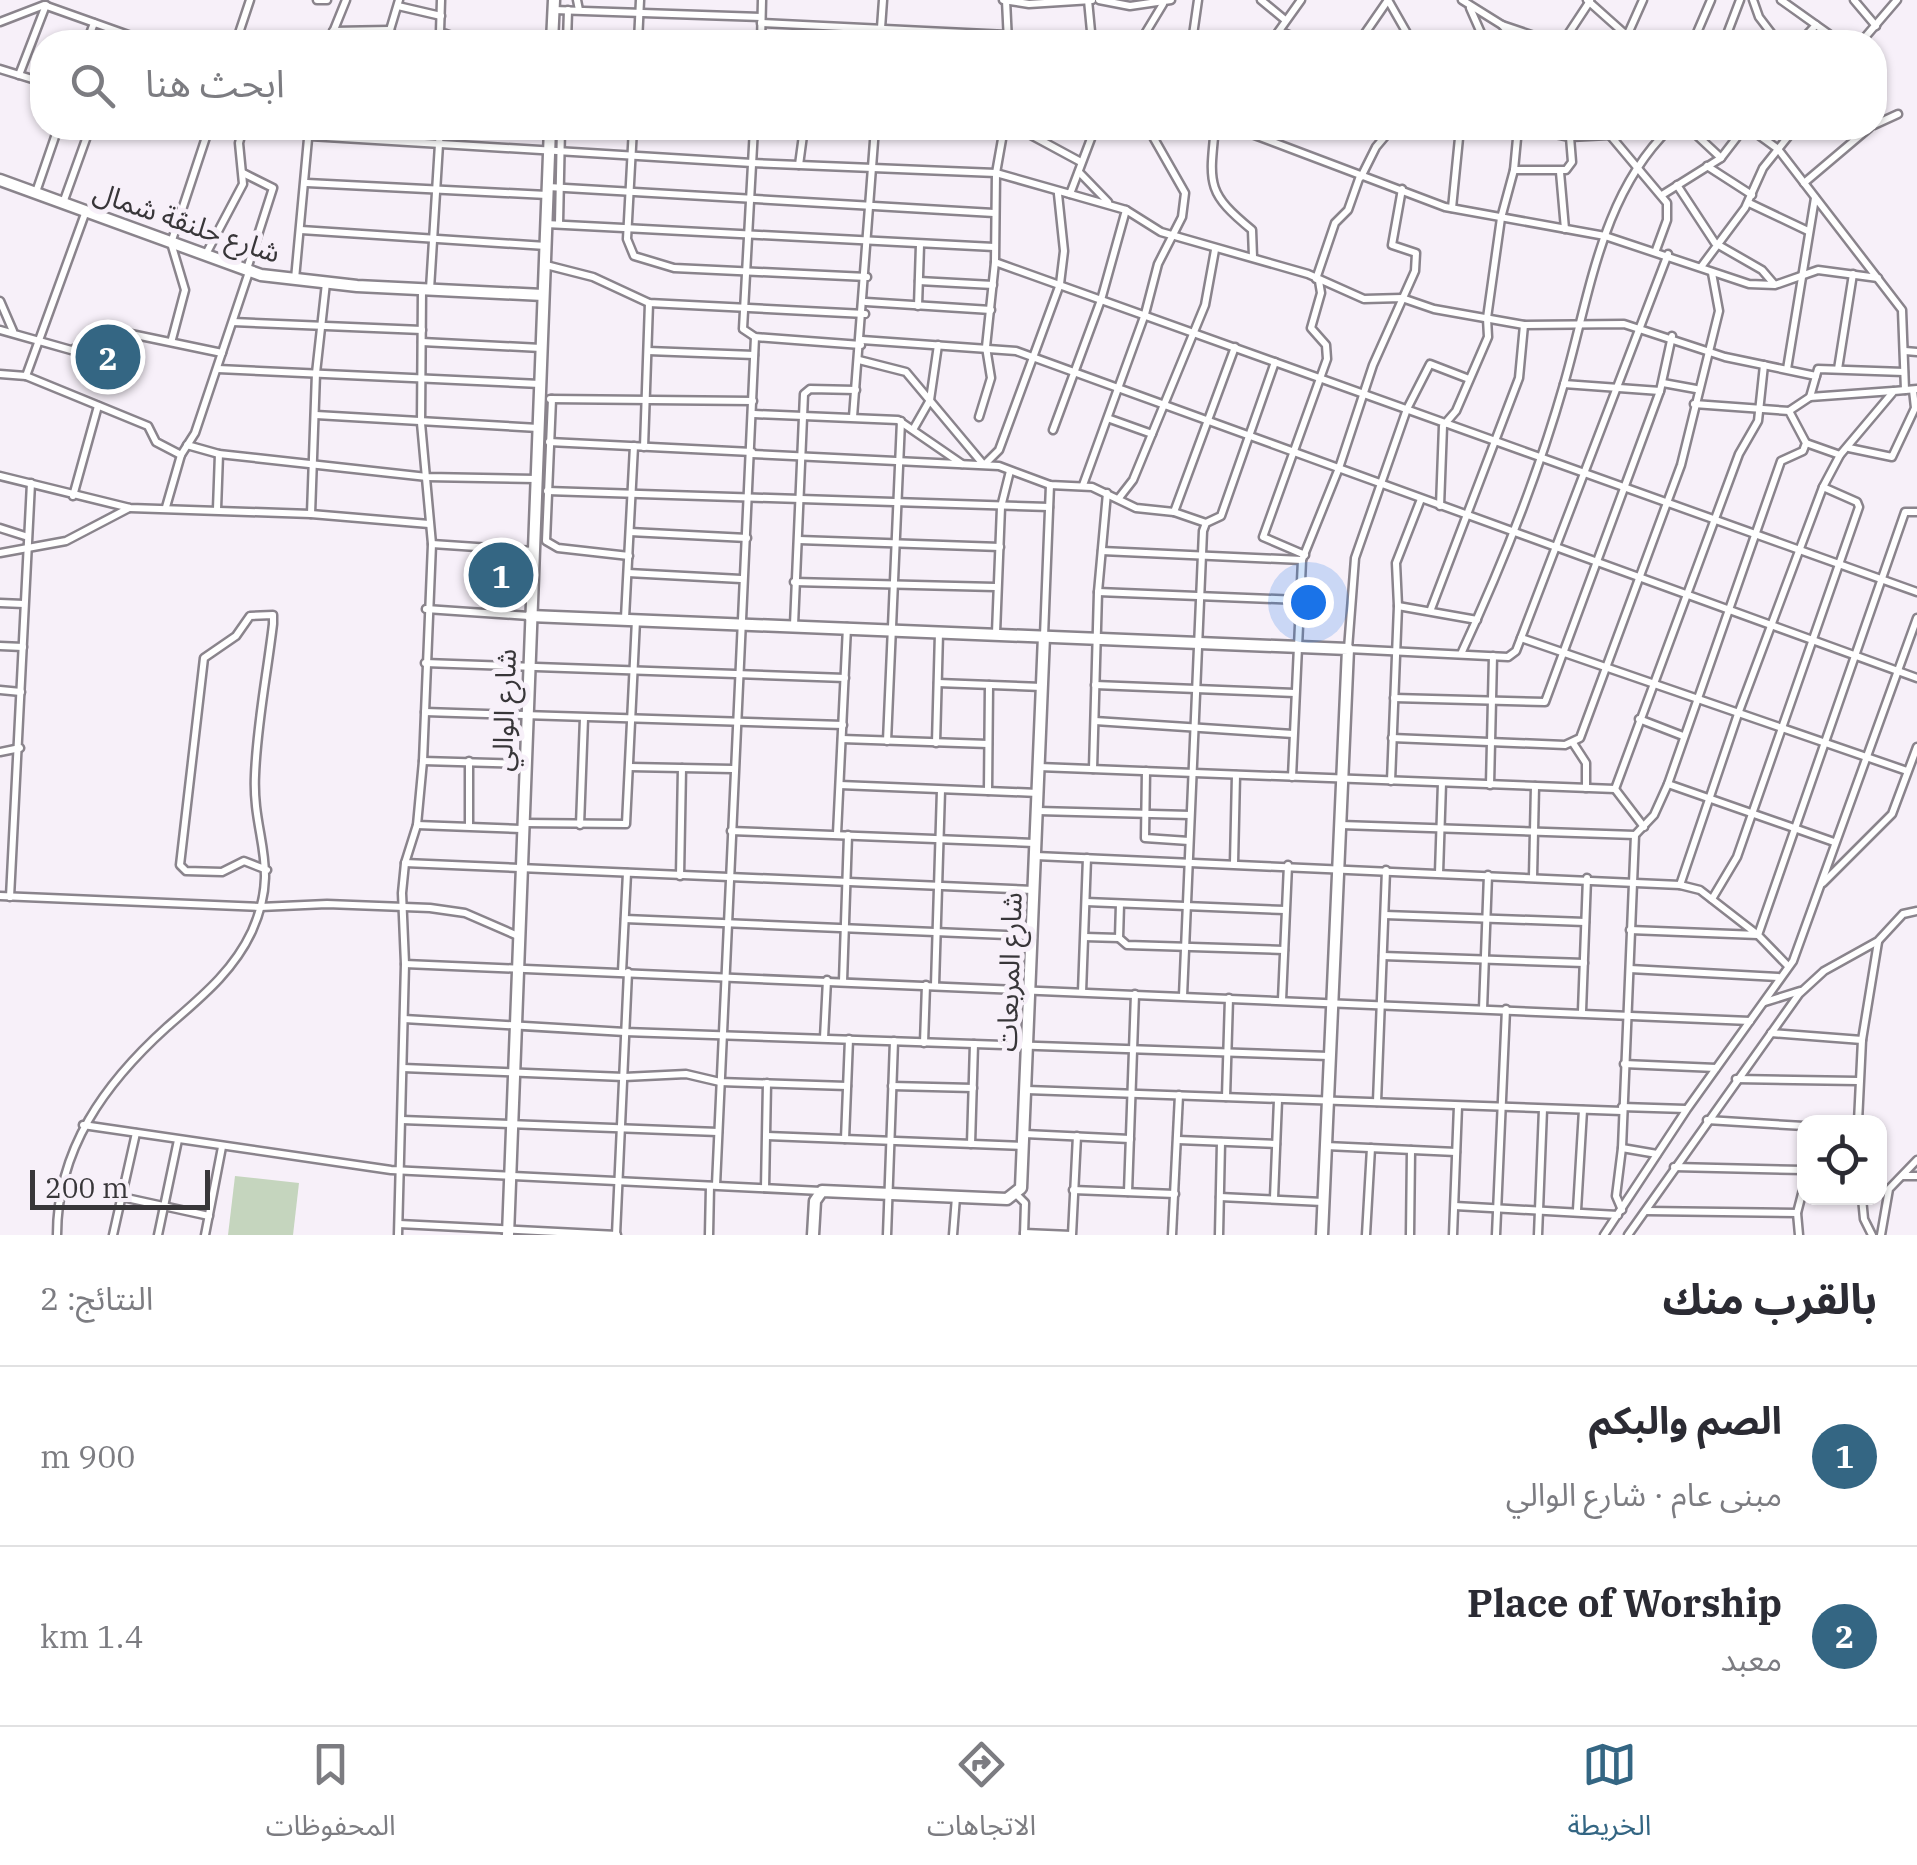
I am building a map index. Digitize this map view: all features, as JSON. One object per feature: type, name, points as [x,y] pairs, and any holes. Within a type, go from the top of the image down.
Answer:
[{"type":"street","points":[[240,30],[250,0]]},
{"type":"street","points":[[316,0],[327,0]]},
{"type":"street","points":[[334,30],[346,0]]},
{"type":"street","points":[[440,0],[440,30]]},
{"type":"street","points":[[577,0],[579,10]]},
{"type":"street","points":[[638,30],[640,0]]},
{"type":"street","points":[[761,30],[762,0]]},
{"type":"street","points":[[881,28],[882,0]]},
{"type":"street","points":[[1007,30],[1005,0],[1092,0],[1121,6],[1168,2]]},
{"type":"street","points":[[1092,0],[1092,30]]},
{"type":"street","points":[[1194,30],[1198,0]]},
{"type":"street","points":[[1261,0],[1284,19]]},
{"type":"street","points":[[1281,30],[1284,19],[1295,14],[1301,0]]},
{"type":"street","points":[[1367,30],[1388,0],[1405,30]]},
{"type":"street","points":[[1462,0],[1517,30]]},
{"type":"street","points":[[1630,30],[1643,0]]},
{"type":"street","points":[[1698,30],[1710,0]]},
{"type":"street","points":[[1729,30],[1740,0]]},
{"type":"street","points":[[1753,0],[1769,30]]},
{"type":"street","points":[[1781,0],[1823,30]]},
{"type":"street","points":[[1854,0],[1876,26]]},
{"type":"street","points":[[1872,30],[1897,0]]},
{"type":"street","points":[[1571,30],[1589,1],[1620,30]]},
{"type":"street","points":[[1148,30],[1168,2]]},
{"type":"street","points":[[390,30],[399,3],[441,16]]},
{"type":"street","points":[[553,30],[554,5],[568,10],[904,30]]},
{"type":"street","points":[[0,22],[46,6],[107,30]]},
{"type":"street","points":[[37,30],[46,6]]},
{"type":"street","points":[[1469,7],[1480,30]]},
{"type":"street","points":[[567,30],[568,10]]},
{"type":"street","points":[[91,30],[94,23]]},
{"type":"street","points":[[1502,25],[1506,30]]},
{"type":"street","points":[[1811,30],[1816,25]]},
{"type":"street","points":[[19,75],[30,47]]},
{"type":"street","points":[[0,69],[30,78]]},
{"type":"street","points":[[1887,119],[1898,114]]},
{"type":"street","points":[[36,193],[54,140]]},
{"type":"street","points":[[63,203],[86,140]]},
{"type":"street","points":[[172,339],[185,290],[171,243],[205,140]]},
{"type":"street","points":[[205,255],[240,194],[241,140]]},
{"type":"street","points":[[295,280],[310,140]]},
{"type":"street","points":[[397,140],[752,164],[996,173],[1058,194],[1109,203],[1161,232],[1253,257],[1364,298],[1402,298],[1434,309],[1524,324],[1584,322],[1638,327],[1706,351],[1816,376]]},
{"type":"street","points":[[398,1235],[405,863],[417,825],[423,762],[426,609],[432,544],[421,423],[422,330],[440,140]]},
{"type":"street","name":"شارع الوالي","points":[[508,1232],[511,1073],[538,428],[545,399],[540,384],[552,140]]},
{"type":"street","points":[[554,151],[557,140]]},
{"type":"street","points":[[632,140],[627,228],[629,248],[644,262],[867,277]]},
{"type":"street","points":[[753,140],[742,308],[744,328],[755,337],[986,348],[1032,356],[1118,392],[1917,678]]},
{"type":"street","points":[[799,165],[802,140]]},
{"type":"street","points":[[854,417],[866,302],[874,140]]},
{"type":"street","points":[[979,417],[991,378],[986,348],[995,262],[996,173],[1002,140]]},
{"type":"street","points":[[1040,140],[1079,161]]},
{"type":"street","points":[[1070,194],[1089,140]]},
{"type":"street","points":[[1083,485],[1110,419],[1146,314],[1158,264],[1174,233],[1185,193],[1155,140]]},
{"type":"street","points":[[1214,140],[1212,186],[1218,200],[1252,230],[1253,257]]},
{"type":"street","points":[[1273,140],[1452,208],[1605,236],[1750,284],[1775,285],[1818,270],[1878,278]]},
{"type":"street","points":[[1303,557],[1263,537],[1321,381],[1328,350],[1311,328],[1321,293],[1318,280],[1335,223],[1348,210],[1360,176],[1381,140]]},
{"type":"street","points":[[1452,208],[1459,140]]},
{"type":"street","points":[[1440,506],[1442,432],[1486,348],[1501,218],[1514,170],[1517,140]]},
{"type":"street","points":[[1514,170],[1560,172],[1572,162],[1570,140]]},
{"type":"street","points":[[1614,140],[1662,195],[1668,213],[1656,250]]},
{"type":"street","points":[[1462,654],[1564,384],[1613,208],[1635,166],[1659,140]]},
{"type":"street","points":[[1701,140],[1720,158]]},
{"type":"street","points":[[1662,195],[1720,158],[1736,140]]},
{"type":"street","points":[[1765,140],[1778,148],[1904,314],[1904,372],[1915,408],[1892,458],[1848,447]]},
{"type":"street","points":[[1700,267],[1750,199],[1785,140]]},
{"type":"street","points":[[1804,183],[1855,140]]},
{"type":"street","points":[[1707,166],[1750,199],[1808,231]]},
{"type":"street","points":[[1078,171],[1109,203]]},
{"type":"street","points":[[1560,172],[1565,229]]},
{"type":"street","points":[[166,507],[180,455],[218,369],[273,188],[243,173]]},
{"type":"street","name":"شارع حلنقة شمال","points":[[0,180],[248,272],[326,283],[543,296]]},
{"type":"street","points":[[307,183],[552,190],[994,213]]},
{"type":"street","points":[[1677,185],[1715,243],[1762,270],[1775,285]]},
{"type":"street","points":[[1292,777],[1303,557],[1418,260],[1412,251],[1392,247],[1402,189]]},
{"type":"street","points":[[552,190],[559,223]]},
{"type":"street","points":[[984,465],[999,450],[1060,284],[1064,251],[1058,194]]},
{"type":"street","points":[[1787,368],[1815,196]]},
{"type":"street","points":[[1053,430],[1101,300],[1126,210]]},
{"type":"street","points":[[26,376],[86,211]]},
{"type":"street","points":[[546,224],[994,247]]},
{"type":"street","points":[[301,230],[546,246]]},
{"type":"street","points":[[918,306],[920,245]]},
{"type":"street","points":[[1119,498],[1133,480],[1208,296],[1216,250]]},
{"type":"street","points":[[426,609],[1512,656],[1638,327],[1657,291],[1668,254]]},
{"type":"street","points":[[995,262],[1917,592]]},
{"type":"street","points":[[544,265],[593,277],[649,302],[864,314]]},
{"type":"street","points":[[1573,743],[1589,723],[1667,502],[1719,311],[1712,273]]},
{"type":"street","points":[[1838,369],[1853,274]]},
{"type":"street","points":[[918,280],[993,284]]},
{"type":"street","points":[[311,514],[316,373],[326,283]]},
{"type":"street","points":[[0,301],[13,332]]},
{"type":"street","points":[[644,447],[649,302]]},
{"type":"street","points":[[866,302],[991,310]]},
{"type":"street","points":[[233,322],[322,329],[422,330]]},
{"type":"street","points":[[1432,609],[1493,438],[1519,378],[1524,324]]},
{"type":"street","points":[[0,330],[71,350],[112,335],[172,339],[222,353]]},
{"type":"street","points":[[1394,698],[1545,702],[1662,387],[1672,336]]},
{"type":"street","points":[[708,1235],[718,1132],[755,337]]},
{"type":"street","points":[[422,342],[541,348]]},
{"type":"street","points":[[914,428],[930,400],[938,345]]},
{"type":"street","points":[[1174,512],[1235,346]]},
{"type":"street","points":[[648,350],[754,354]]},
{"type":"street","points":[[1905,351],[1917,352]]},
{"type":"street","points":[[859,360],[906,372],[984,465]]},
{"type":"street","points":[[549,442],[984,465],[1050,484],[1083,485],[1136,508],[1174,512],[1206,523],[1221,516],[1275,362]]},
{"type":"street","points":[[1322,1235],[1355,558],[1407,409],[1430,364],[1470,380]]},
{"type":"street","points":[[1615,789],[1684,594],[1760,412],[1764,365]]},
{"type":"street","points":[[218,369],[540,384]]},
{"type":"street","points":[[1810,397],[1818,369],[1904,372]]},
{"type":"street","points":[[0,374],[26,376],[148,426],[160,446],[180,455]]},
{"type":"street","points":[[1564,384],[1696,389]]},
{"type":"street","points":[[1694,404],[1760,412],[1789,411],[1810,397],[1912,389]]},
{"type":"street","points":[[794,625],[806,391],[856,390]]},
{"type":"street","points":[[1680,884],[1822,487],[1840,455],[1894,391]]},
{"type":"street","points":[[629,556],[549,545],[545,399],[753,401]]},
{"type":"street","points":[[72,496],[98,406]]},
{"type":"street","points":[[1789,411],[1806,443],[1840,455]]},
{"type":"street","points":[[316,414],[538,428]]},
{"type":"street","points":[[754,414],[901,421],[963,464]]},
{"type":"street","points":[[1110,419],[1152,434]]},
{"type":"street","points":[[887,741],[901,421]]},
{"type":"street","points":[[1341,825],[1636,834],[1644,828],[1668,784],[1694,700],[1781,461],[1803,450],[1806,443]]},
{"type":"street","points":[[187,445],[219,454],[427,477],[536,478]]},
{"type":"street","points":[[417,825],[626,824],[635,670],[628,573],[634,446]]},
{"type":"street","points":[[217,509],[219,454]]},
{"type":"street","points":[[996,633],[1001,506],[1010,470]]},
{"type":"street","points":[[0,476],[130,508],[311,514],[429,524]]},
{"type":"street","points":[[10,897],[20,748],[25,536],[31,483]]},
{"type":"street","name":"شارع المربعات","points":[[1017,1195],[1025,1140],[1050,484]]},
{"type":"street","points":[[1712,899],[1738,858],[1859,506],[1822,487]]},
{"type":"street","points":[[547,491],[1049,507]]},
{"type":"street","points":[[1093,769],[1098,592],[1107,493]]},
{"type":"street","points":[[1391,781],[1398,606],[1396,562],[1421,499]]},
{"type":"street","points":[[0,554],[90,532],[130,508]]},
{"type":"street","points":[[1758,935],[1852,656],[1906,511],[1917,512]]},
{"type":"street","points":[[1184,996],[1198,596],[1206,523]]},
{"type":"street","points":[[0,528],[25,536]]},
{"type":"street","points":[[630,532],[747,538]]},
{"type":"street","points":[[799,540],[1000,547]]},
{"type":"street","points":[[432,544],[534,551]]},
{"type":"street","points":[[1102,551],[1202,557],[1303,557]]},
{"type":"street","points":[[628,573],[741,579]]},
{"type":"street","points":[[794,582],[995,587]]},
{"type":"street","points":[[1098,592],[1300,600]]},
{"type":"street","points":[[0,603],[24,604]]},
{"type":"street","points":[[1398,606],[1477,620]]},
{"type":"street","points":[[58,1235],[58,1201],[72,1147],[83,1124],[156,1038],[218,983],[252,930],[260,907],[267,870],[254,806],[262,687],[273,624],[273,615],[265,612],[250,616],[236,636],[204,658],[180,865],[186,871],[222,872],[244,861],[267,870]]},
{"type":"street","points":[[1604,1235],[1788,966],[1917,618]]},
{"type":"street","points":[[838,834],[847,627]]},
{"type":"street","points":[[936,743],[939,631]]},
{"type":"street","points":[[1520,638],[1907,771]]},
{"type":"street","points":[[0,646],[23,647]]},
{"type":"street","points":[[1490,784],[1494,656]]},
{"type":"street","points":[[425,663],[845,678]]},
{"type":"street","points":[[938,683],[1042,687]]},
{"type":"street","points":[[1095,685],[1295,692]]},
{"type":"street","points":[[988,791],[989,686]]},
{"type":"street","points":[[0,690],[22,692]]},
{"type":"street","points":[[425,712],[842,725]]},
{"type":"street","points":[[580,825],[584,718]]},
{"type":"street","points":[[1639,718],[1683,736]]},
{"type":"street","points":[[1095,721],[1294,734]]},
{"type":"street","points":[[1392,738],[1573,743]]},
{"type":"street","points":[[842,740],[988,744]]},
{"type":"street","points":[[1573,743],[1586,763],[1586,788]]},
{"type":"street","points":[[1820,886],[1892,814],[1917,747]]},
{"type":"street","points":[[0,752],[20,748]]},
{"type":"street","points":[[469,825],[470,761]]},
{"type":"street","points":[[423,762],[524,764]]},
{"type":"street","points":[[630,767],[733,770]]},
{"type":"street","points":[[1040,767],[1615,789]]},
{"type":"street","points":[[680,876],[682,768]]},
{"type":"street","points":[[1146,771],[1144,814],[1148,840],[1189,841]]},
{"type":"street","points":[[1234,863],[1236,775]]},
{"type":"street","points":[[1440,872],[1442,783]]},
{"type":"street","points":[[1668,784],[1834,842]]},
{"type":"street","points":[[840,785],[1038,793]]},
{"type":"street","points":[[1533,877],[1535,786]]},
{"type":"street","points":[[1615,789],[1644,828]]},
{"type":"street","points":[[936,985],[941,790]]},
{"type":"street","points":[[1038,811],[1190,815]]},
{"type":"street","points":[[731,831],[939,839],[1087,858],[1680,884],[1712,899],[1758,935],[1788,966]]},
{"type":"street","points":[[1620,1212],[1616,1196],[1622,1148],[1636,834]]},
{"type":"street","points":[[843,981],[848,835]]},
{"type":"street","points":[[1082,992],[1087,858]]},
{"type":"street","points":[[405,863],[1035,890]]},
{"type":"street","points":[[1282,1000],[1288,865]]},
{"type":"street","points":[[1377,1102],[1386,870]]},
{"type":"street","points":[[399,1224],[616,1235],[624,1078],[626,873]]},
{"type":"street","points":[[1483,1008],[1488,875]]},
{"type":"street","points":[[1582,1012],[1587,878]]},
{"type":"street","points":[[0,896],[260,907],[327,904],[403,908],[465,913],[518,936]]},
{"type":"street","points":[[1086,902],[1285,910]]},
{"type":"street","points":[[1119,938],[1120,904]]},
{"type":"street","points":[[1628,1235],[1735,1079],[1803,990],[1824,971],[1878,940],[1897,919],[1917,911]]},
{"type":"street","points":[[1385,915],[1585,922]]},
{"type":"street","points":[[624,919],[1033,936]]},
{"type":"street","points":[[1630,930],[1758,935]]},
{"type":"street","points":[[1085,938],[1119,938],[1126,945],[1284,950]]},
{"type":"street","points":[[1858,1115],[1862,1040],[1878,940]]},
{"type":"street","points":[[1383,956],[1584,963]]},
{"type":"street","points":[[405,964],[1750,1022]]},
{"type":"street","points":[[1630,969],[1779,977]]},
{"type":"street","points":[[824,1038],[827,980]]},
{"type":"street","points":[[924,1042],[926,985]]},
{"type":"street","points":[[1764,1002],[1803,990]]},
{"type":"street","points":[[1128,1192],[1135,994]]},
{"type":"street","points":[[1226,1097],[1229,998]]},
{"type":"street","points":[[1496,1235],[1506,1009]]},
{"type":"street","points":[[404,1018],[625,1032],[1330,1056]]},
{"type":"street","points":[[1770,1033],[1862,1040]]},
{"type":"street","points":[[845,1139],[849,1039]]},
{"type":"street","points":[[887,1235],[894,1042]]},
{"type":"street","points":[[971,1144],[974,1044]]},
{"type":"street","points":[[1624,1064],[1716,1068]]},
{"type":"street","points":[[402,1068],[624,1078],[686,1074],[720,1082],[847,1086]]},
{"type":"street","points":[[1735,1079],[1858,1081]]},
{"type":"street","points":[[764,1188],[768,1084]]},
{"type":"street","points":[[892,1086],[973,1088]]},
{"type":"street","points":[[1027,1090],[1502,1108],[1687,1109]]},
{"type":"street","points":[[1172,1235],[1179,1096]]},
{"type":"street","points":[[1274,1198],[1278,1100]]},
{"type":"street","points":[[1453,1235],[1458,1106]]},
{"type":"street","points":[[1538,1235],[1542,1109]]},
{"type":"street","points":[[1577,1210],[1583,1110]]},
{"type":"street","points":[[402,1120],[718,1132]]},
{"type":"street","points":[[1706,1120],[1797,1126]]},
{"type":"street","points":[[83,1124],[401,1171],[1007,1200],[1017,1195],[1024,1203],[1024,1234],[1072,1235],[1077,1136]]},
{"type":"street","points":[[114,1235],[136,1133]]},
{"type":"street","points":[[767,1136],[971,1144],[1077,1136],[1130,1139]]},
{"type":"street","points":[[158,1235],[178,1140]]},
{"type":"street","points":[[1178,1140],[1276,1144]]},
{"type":"street","points":[[1219,1235],[1221,1142]]},
{"type":"street","points":[[205,1235],[222,1146]]},
{"type":"street","points":[[1326,1146],[1456,1152]]},
{"type":"street","points":[[1366,1235],[1371,1148]]},
{"type":"street","points":[[1622,1148],[1657,1154]]},
{"type":"street","points":[[1410,1235],[1411,1150]]},
{"type":"street","points":[[1876,1235],[1890,1189],[1917,1160]]},
{"type":"street","points":[[1674,1167],[1797,1170]]},
{"type":"street","points":[[1902,1176],[1917,1176]]},
{"type":"street","points":[[1074,1190],[1175,1194]]},
{"type":"street","points":[[813,1235],[815,1201],[822,1191]]},
{"type":"street","points":[[122,1196],[208,1216]]},
{"type":"street","points":[[953,1235],[956,1197]]},
{"type":"street","points":[[1220,1197],[1324,1202]]},
{"type":"street","points":[[1799,1205],[1799,1235]]},
{"type":"street","points":[[1865,1205],[1876,1235]]},
{"type":"street","points":[[1454,1206],[1620,1212]]},
{"type":"street","points":[[1644,1212],[1797,1214]]},
{"type":"green space","points":[[235,1176],[299,1183],[293,1235],[228,1235]]},
{"type":"place","name":"Place of Worship","points":[[108,357]]},
{"type":"place","name":"الصم والبكم","points":[[501,575]]}]
